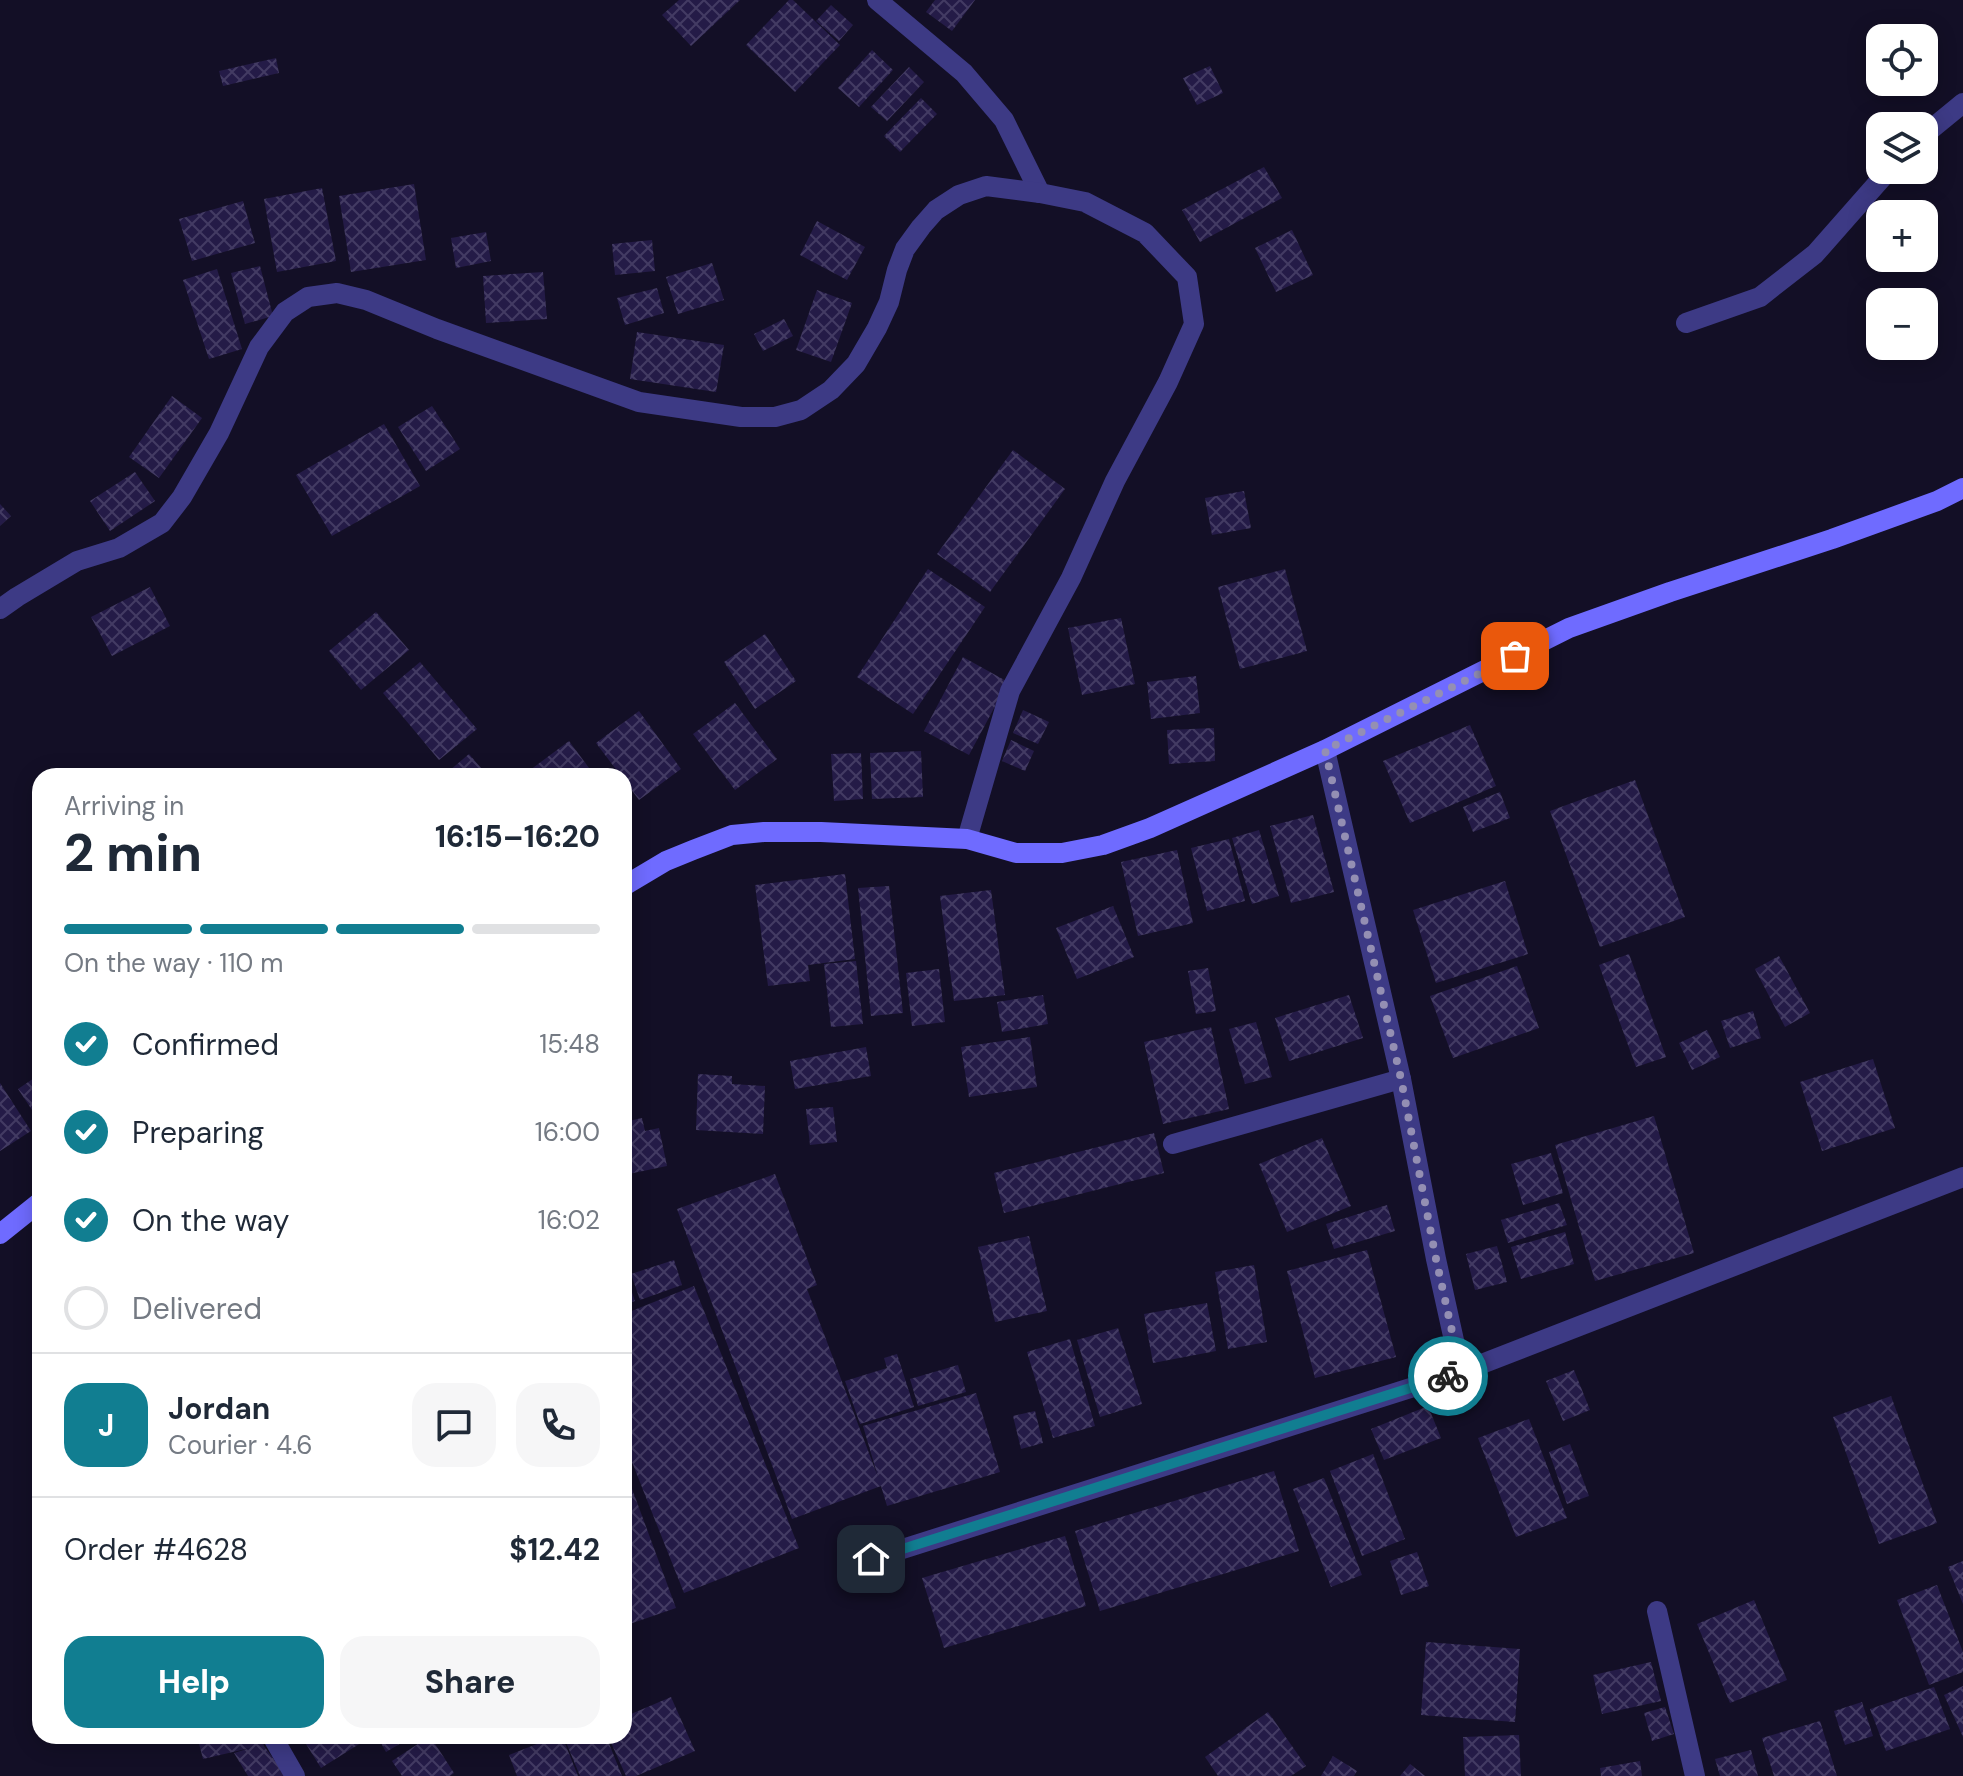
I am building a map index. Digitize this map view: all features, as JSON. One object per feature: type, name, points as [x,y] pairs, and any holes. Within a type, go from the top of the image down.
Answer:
[{"type":"street","points":[[877,0],[964,73],[1004,120],[1040,193]]},
{"type":"street","points":[[1938,124],[1963,103]]},
{"type":"street","points":[[1686,323],[1760,297],[1815,254],[1877,184]]},
{"type":"street","points":[[0,609],[77,561],[119,548],[162,523],[182,497],[219,433],[259,347],[285,312],[308,297],[337,293],[366,300],[639,402],[741,417],[775,417],[801,410],[831,390],[856,364],[889,302],[905,249],[936,210],[959,195],[986,186],[1085,202],[1145,233],[1187,277],[1194,324],[1168,382],[1115,481],[1071,578],[1010,691],[967,839]]},
{"type":"street","points":[[632,881],[666,861],[732,835],[764,832],[967,839],[1016,853],[1062,853],[1103,845],[1150,828],[1325,750],[1569,628],[1832,539],[1937,501],[1963,488]]},
{"type":"street","points":[[1325,750],[1401,1079],[1461,1372]]},
{"type":"street","points":[[1173,1144],[1401,1079]]},
{"type":"street","points":[[871,1559],[1461,1372],[1963,1177]]},
{"type":"street","points":[[0,1234],[32,1208]]},
{"type":"street","points":[[1657,1611],[1695,1776]]},
{"type":"street","points":[[277,1744],[295,1776]]},
{"type":"building","points":[[679,0],[740,0],[691,46],[662,15]]},
{"type":"building","points":[[789,0],[793,0],[840,45],[795,92],[746,45]]},
{"type":"building","points":[[935,0],[975,0],[952,31],[926,12]]},
{"type":"building","points":[[831,5],[853,25],[839,41],[816,21]]},
{"type":"building","points":[[872,50],[893,70],[859,107],[838,88]]},
{"type":"building","points":[[276,58],[279,73],[223,86],[219,71]]},
{"type":"building","points":[[1210,66],[1223,93],[1197,105],[1183,78]]},
{"type":"building","points":[[909,67],[924,82],[887,121],[871,107]]},
{"type":"building","points":[[921,98],[937,114],[900,152],[884,136]]},
{"type":"building","points":[[1264,167],[1282,198],[1200,242],[1182,210]]},
{"type":"building","points":[[414,184],[426,260],[351,272],[339,196]]},
{"type":"building","points":[[322,188],[336,261],[277,272],[264,199]]},
{"type":"building","points":[[243,201],[255,243],[192,261],[179,219]]},
{"type":"building","points":[[817,221],[865,247],[847,280],[800,255]]},
{"type":"building","points":[[1292,230],[1313,275],[1276,292],[1255,248]]},
{"type":"building","points":[[486,232],[491,261],[456,268],[451,238]]},
{"type":"building","points":[[652,240],[655,271],[615,275],[612,244]]},
{"type":"building","points":[[712,263],[724,300],[678,314],[666,277]]},
{"type":"building","points":[[260,266],[273,316],[245,324],[231,273]]},
{"type":"building","points":[[217,269],[242,349],[209,359],[183,280]]},
{"type":"building","points":[[543,272],[547,319],[486,323],[483,276]]},
{"type":"building","points":[[657,288],[664,313],[625,325],[617,298]]},
{"type":"building","points":[[817,290],[852,303],[831,362],[796,350]]},
{"type":"building","points":[[784,319],[793,336],[763,351],[754,334]]},
{"type":"building","points":[[637,332],[724,345],[716,392],[630,379]]},
{"type":"building","points":[[172,396],[202,418],[159,478],[129,457]]},
{"type":"building","points":[[432,406],[460,449],[426,471],[398,427]]},
{"type":"building","points":[[384,424],[420,486],[332,536],[296,475]]},
{"type":"building","points":[[1013,450],[1065,489],[990,592],[937,554]]},
{"type":"building","points":[[135,472],[155,501],[110,531],[90,501]]},
{"type":"building","points":[[1244,491],[1251,528],[1212,535],[1205,498]]},
{"type":"building","points":[[0,504],[11,516],[0,526]]},
{"type":"building","points":[[928,569],[985,607],[913,714],[857,677]]},
{"type":"building","points":[[1285,569],[1307,651],[1240,669],[1218,587]]},
{"type":"building","points":[[150,587],[170,626],[112,656],[91,617]]},
{"type":"building","points":[[376,612],[409,650],[361,690],[329,651]]},
{"type":"building","points":[[1121,618],[1135,684],[1082,695],[1068,628]]},
{"type":"building","points":[[765,634],[796,681],[755,709],[724,662]]},
{"type":"building","points":[[963,657],[1008,682],[969,755],[924,731]]},
{"type":"building","points":[[420,662],[477,729],[439,760],[383,693]]},
{"type":"building","points":[[1196,676],[1200,713],[1151,719],[1147,682]]},
{"type":"building","points":[[735,703],[777,759],[735,790],[693,734]]},
{"type":"building","points":[[1023,710],[1049,722],[1038,744],[1013,733]]},
{"type":"building","points":[[639,711],[681,769],[639,800],[632,791],[632,768],[615,768],[596,743]]},
{"type":"building","points":[[1470,725],[1496,786],[1410,823],[1383,761]]},
{"type":"building","points":[[1214,728],[1215,761],[1169,764],[1167,730]]},
{"type":"building","points":[[1011,740],[1034,751],[1025,771],[1002,761]]},
{"type":"building","points":[[569,741],[589,768],[533,768]]},
{"type":"building","points":[[921,751],[923,797],[872,799],[870,753]]},
{"type":"building","points":[[861,753],[863,799],[834,801],[831,754]]},
{"type":"building","points":[[469,754],[481,768],[452,768]]},
{"type":"building","points":[[1635,780],[1685,917],[1600,947],[1550,811]]},
{"type":"building","points":[[1500,792],[1510,818],[1473,832],[1463,807]]},
{"type":"building","points":[[1313,815],[1334,892],[1291,903],[1270,826]]},
{"type":"building","points":[[1259,830],[1279,896],[1252,904],[1232,838]]},
{"type":"building","points":[[1229,839],[1245,901],[1207,911],[1191,848]]},
{"type":"building","points":[[1177,850],[1193,923],[1138,936],[1121,862]]},
{"type":"building","points":[[845,874],[855,959],[808,965],[810,981],[768,986],[755,885]]},
{"type":"building","points":[[1505,881],[1528,954],[1436,983],[1413,910]]},
{"type":"building","points":[[889,886],[903,1013],[871,1016],[858,888]]},
{"type":"building","points":[[991,890],[1005,995],[954,1001],[940,896]]},
{"type":"building","points":[[1113,906],[1134,957],[1077,979],[1056,928]]},
{"type":"building","points":[[1629,954],[1666,1057],[1636,1067],[1599,965]]},
{"type":"building","points":[[1779,956],[1810,1013],[1785,1027],[1755,969]]},
{"type":"building","points":[[856,961],[863,1024],[831,1027],[824,964]]},
{"type":"building","points":[[1517,966],[1539,1028],[1453,1058],[1430,996]]},
{"type":"building","points":[[1208,968],[1216,1011],[1196,1014],[1188,971]]},
{"type":"building","points":[[939,969],[945,1022],[912,1026],[906,973]]},
{"type":"building","points":[[1043,995],[1048,1024],[1002,1032],[997,1002]]},
{"type":"building","points":[[1349,995],[1363,1038],[1289,1061],[1275,1018]]},
{"type":"building","points":[[1753,1011],[1761,1038],[1730,1048],[1721,1021]]},
{"type":"building","points":[[1256,1022],[1272,1077],[1245,1084],[1229,1029]]},
{"type":"building","points":[[1211,1027],[1229,1109],[1163,1124],[1144,1042]]},
{"type":"building","points":[[1707,1030],[1720,1057],[1692,1070],[1679,1043]]},
{"type":"building","points":[[1030,1037],[1037,1087],[969,1097],[961,1047]]},
{"type":"building","points":[[866,1047],[871,1076],[795,1089],[790,1061]]},
{"type":"building","points":[[1873,1059],[1895,1128],[1822,1151],[1800,1082]]},
{"type":"building","points":[[698,1074],[732,1076],[732,1084],[765,1086],[763,1134],[696,1130]]},
{"type":"building","points":[[32,1079],[32,1110],[18,1089]]},
{"type":"building","points":[[0,1083],[31,1131],[0,1151]]},
{"type":"building","points":[[833,1107],[837,1142],[810,1145],[806,1109]]},
{"type":"building","points":[[1654,1116],[1694,1253],[1595,1281],[1555,1145]]},
{"type":"building","points":[[642,1118],[645,1131],[659,1128],[667,1166],[632,1173],[632,1120]]},
{"type":"building","points":[[1154,1133],[1164,1173],[1004,1213],[994,1173]]},
{"type":"building","points":[[1322,1138],[1351,1206],[1287,1232],[1259,1164]]},
{"type":"building","points":[[1551,1153],[1563,1193],[1523,1205],[1511,1164]]},
{"type":"building","points":[[775,1174],[817,1285],[807,1289],[878,1477],[863,1426],[976,1393],[1000,1472],[887,1506],[881,1486],[792,1519],[677,1209]]},
{"type":"building","points":[[1559,1203],[1567,1225],[1508,1243],[1501,1220]]},
{"type":"building","points":[[1387,1205],[1395,1231],[1334,1249],[1326,1224]]},
{"type":"building","points":[[1565,1232],[1574,1264],[1521,1279],[1511,1247]]},
{"type":"building","points":[[1029,1236],[1047,1311],[995,1322],[978,1247]]},
{"type":"building","points":[[1497,1246],[1507,1282],[1475,1290],[1466,1254]]},
{"type":"building","points":[[1367,1250],[1396,1357],[1315,1378],[1287,1271]]},
{"type":"building","points":[[674,1260],[682,1285],[640,1300],[632,1274]]},
{"type":"building","points":[[1254,1265],[1267,1342],[1228,1349],[1215,1272]]},
{"type":"building","points":[[694,1286],[799,1548],[684,1593],[632,1462],[632,1311]]},
{"type":"building","points":[[1207,1303],[1216,1351],[1153,1363],[1144,1314]]},
{"type":"building","points":[[1118,1328],[1142,1404],[1100,1417],[1077,1340]]},
{"type":"building","points":[[1070,1339],[1095,1426],[1053,1438],[1027,1352]]},
{"type":"building","points":[[897,1354],[914,1407],[860,1424],[845,1381],[887,1368],[884,1358]]},
{"type":"building","points":[[958,1365],[966,1392],[918,1406],[910,1379]]},
{"type":"building","points":[[1574,1370],[1590,1410],[1563,1421],[1546,1381]]},
{"type":"building","points":[[1891,1396],[1937,1523],[1879,1544],[1833,1417]]},
{"type":"building","points":[[1428,1406],[1441,1438],[1384,1460],[1371,1429]]},
{"type":"building","points":[[1035,1411],[1043,1443],[1021,1449],[1013,1416]]},
{"type":"building","points":[[1529,1419],[1567,1518],[1516,1537],[1478,1438]]},
{"type":"building","points":[[1570,1444],[1589,1496],[1567,1504],[1549,1452]]},
{"type":"building","points":[[1373,1454],[1405,1539],[1362,1556],[1330,1471]]},
{"type":"building","points":[[1274,1471],[1299,1551],[1100,1611],[1075,1531]]},
{"type":"building","points":[[1324,1478],[1362,1575],[1331,1587],[1293,1489]]},
{"type":"building","points":[[632,1489],[676,1608],[632,1623]]},
{"type":"building","points":[[1065,1536],[1086,1606],[944,1648],[922,1578]]},
{"type":"building","points":[[1417,1552],[1429,1586],[1401,1595],[1390,1561]]},
{"type":"building","points":[[1963,1561],[1963,1604],[1948,1567]]},
{"type":"building","points":[[1937,1585],[1963,1652],[1963,1672],[1929,1685],[1897,1600]]},
{"type":"building","points":[[1754,1600],[1787,1680],[1730,1703],[1697,1624]]},
{"type":"building","points":[[1426,1642],[1520,1649],[1515,1722],[1421,1715]]},
{"type":"building","points":[[1651,1662],[1661,1701],[1602,1714],[1593,1675]]},
{"type":"building","points":[[1963,1686],[1963,1737],[1944,1695]]},
{"type":"building","points":[[1934,1687],[1950,1729],[1886,1751],[1870,1709]]},
{"type":"building","points":[[671,1697],[695,1751],[636,1776],[626,1776],[612,1744],[632,1744],[632,1714]]},
{"type":"building","points":[[1862,1702],[1873,1736],[1845,1745],[1834,1711]]},
{"type":"building","points":[[1665,1707],[1674,1734],[1652,1741],[1644,1713]]},
{"type":"building","points":[[1268,1712],[1306,1766],[1291,1776],[1218,1776],[1205,1757]]},
{"type":"building","points":[[1820,1721],[1837,1776],[1774,1776],[1762,1738]]},
{"type":"building","points":[[1519,1735],[1521,1776],[1465,1776],[1463,1737]]},
{"type":"building","points":[[199,1744],[263,1744],[286,1776],[248,1776],[234,1753],[250,1748],[203,1759]]},
{"type":"building","points":[[306,1744],[359,1744],[321,1768]]},
{"type":"building","points":[[382,1744],[400,1744],[386,1752]]},
{"type":"building","points":[[418,1744],[435,1744],[454,1773],[450,1776],[402,1776],[392,1761]]},
{"type":"building","points":[[537,1744],[565,1744],[578,1776],[517,1776],[509,1755]]},
{"type":"building","points":[[567,1744],[609,1744],[622,1776],[580,1776]]},
{"type":"building","points":[[1751,1750],[1758,1776],[1720,1776],[1715,1759]]},
{"type":"building","points":[[1333,1756],[1357,1771],[1354,1776],[1321,1776]]},
{"type":"building","points":[[1640,1761],[1642,1776],[1601,1776],[1600,1768]]},
{"type":"building","points":[[1410,1764],[1425,1776],[1400,1776]]},
{"type":"way so far","points":[[1448,1376],[1461,1372],[1401,1079],[1325,750],[1515,656]]},
{"type":"route","points":[[871,1559],[1448,1376]]}]
